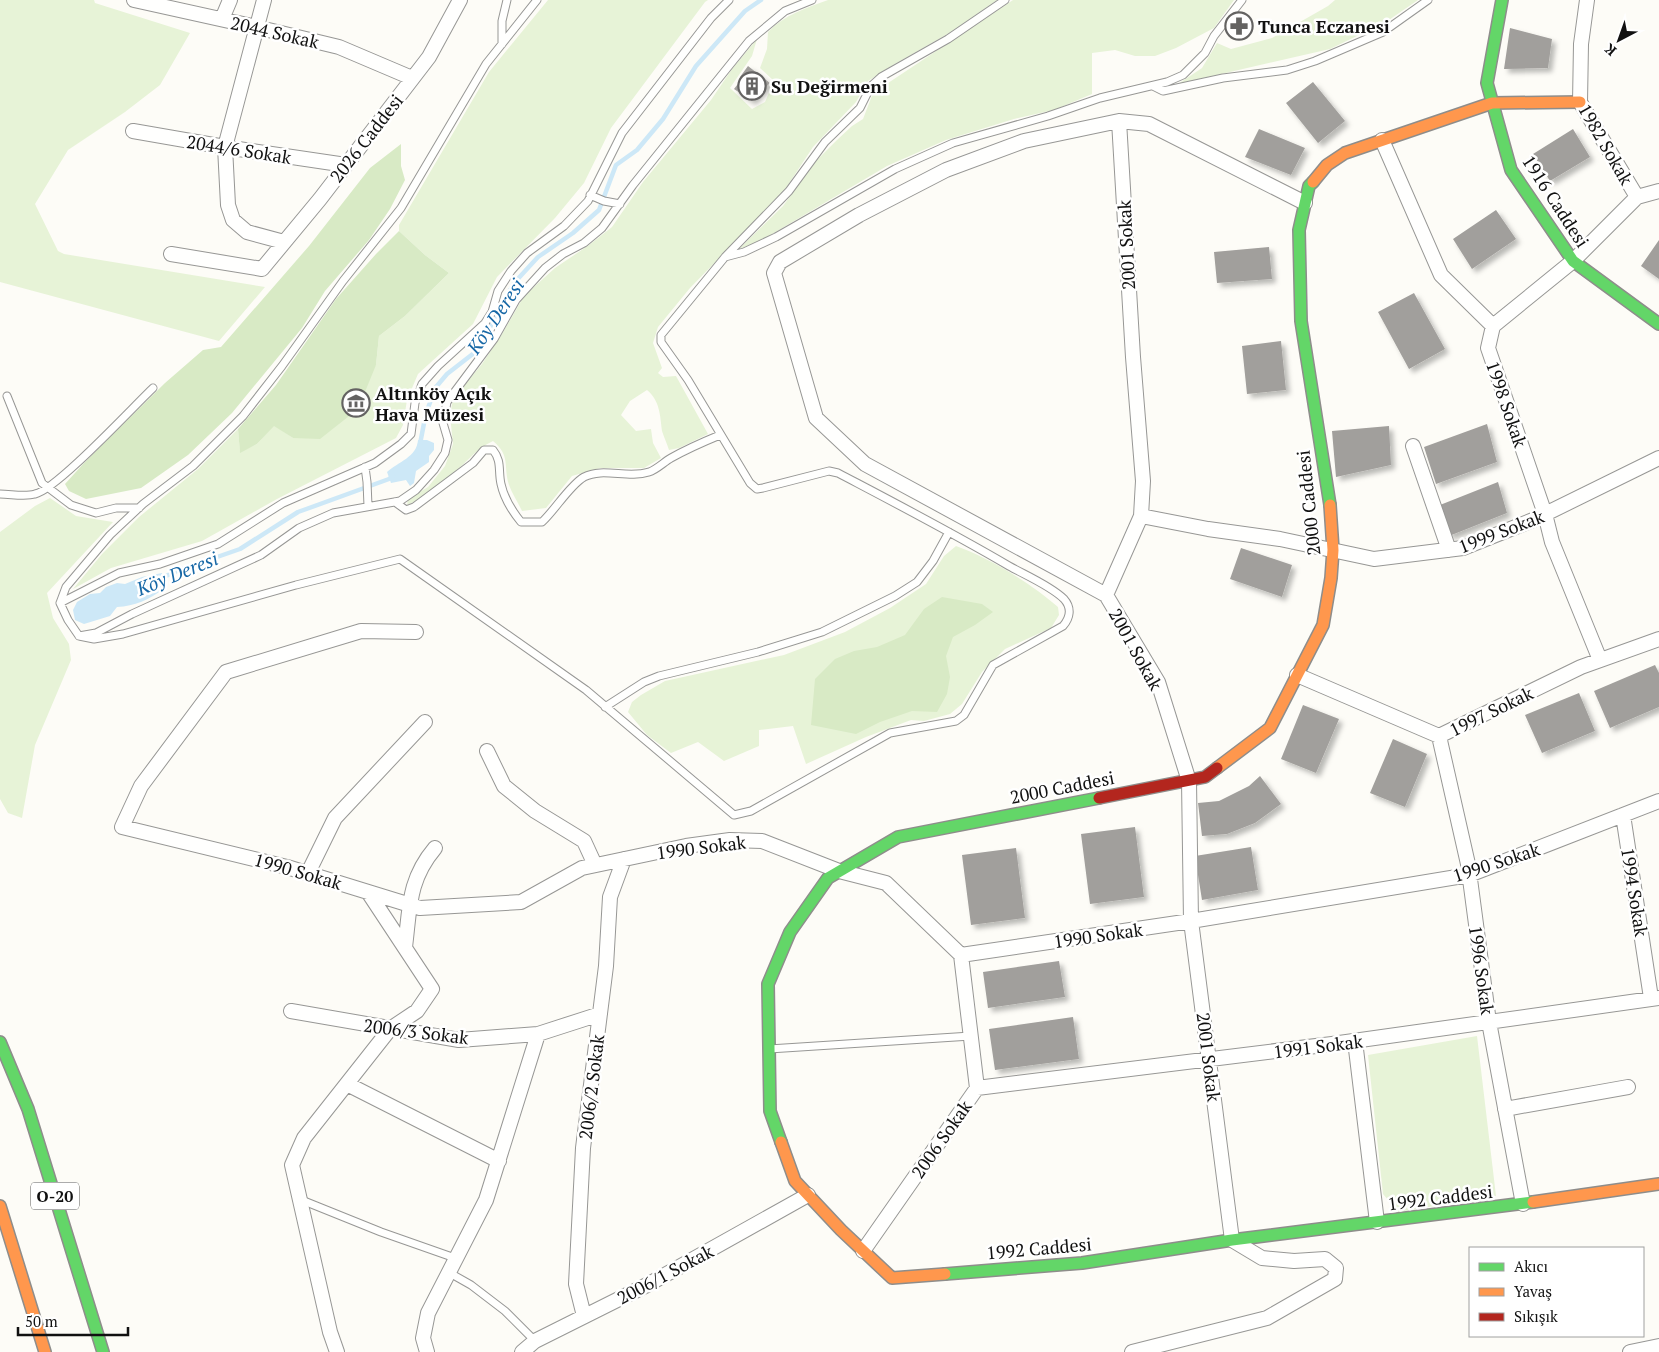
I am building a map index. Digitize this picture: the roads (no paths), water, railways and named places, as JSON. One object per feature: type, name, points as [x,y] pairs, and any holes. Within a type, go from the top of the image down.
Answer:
[{"type":"main road","name":"1916 Caddesi","points":[[1502,0],[1487,83],[1511,170],[1573,261],[1659,324]]},
{"type":"main road","name":"2000 Caddesi","points":[[839,871],[898,837],[1205,777],[1270,728],[1322,625],[1331,578],[1333,550],[1331,511],[1302,321],[1299,230],[1309,186],[1327,165],[1345,153],[1492,103],[1580,102]]},
{"type":"main road","name":"1992 Caddesi","points":[[839,871],[828,878],[790,932],[768,984],[770,1111],[794,1181],[892,1278],[1082,1263],[1232,1240],[1523,1204],[1659,1184]]},
{"type":"main road","name":"O-20","points":[[0,1042],[28,1109],[103,1352]]},
{"type":"main road","points":[[0,1206],[44,1352]]},
{"type":"street","name":"2044 Sokak","points":[[134,0],[339,47],[412,78]]},
{"type":"street","points":[[222,19],[230,0]]},
{"type":"street","points":[[264,0],[224,148],[228,205],[233,220],[247,232],[284,242]]},
{"type":"street","name":"2026 Caddesi","points":[[171,254],[262,269],[346,165],[428,57],[460,0]]},
{"type":"street","name":"1982 Sokak","points":[[1587,0],[1581,44],[1580,102],[1637,197]]},
{"type":"street","points":[[1106,595],[866,464],[816,418],[774,273],[780,262],[858,215],[946,170],[1024,141],[1119,121],[1148,124],[1305,203]]},
{"type":"street","name":"2001 Sokak","points":[[1119,121],[1133,357],[1143,480],[1141,516],[1106,595],[1158,682],[1189,780],[1191,921],[1232,1240]]},
{"type":"street","name":"2044/6 Sokak","points":[[133,130],[224,148],[346,165]]},
{"type":"street","points":[[1382,140],[1441,275],[1493,326],[1573,261],[1637,197],[1659,191]]},
{"type":"street","name":"1998 Sokak","points":[[1493,326],[1488,348],[1545,514],[1552,542],[1600,660]]},
{"type":"street","points":[[1414,446],[1449,550]]},
{"type":"street","name":"1999 Sokak","points":[[1141,516],[1208,529],[1280,539],[1374,560],[1463,548],[1545,514],[1659,458]]},
{"type":"street","name":"1990 Sokak","points":[[416,632],[361,631],[226,672],[141,786],[122,827],[287,867],[420,908],[521,902],[582,868],[686,846],[730,840],[762,840],[839,871],[886,883],[962,955],[1191,921],[1469,875],[1659,801]]},
{"type":"street","name":"1997 Sokak","points":[[1297,675],[1440,736],[1581,667],[1659,639]]},
{"type":"street","points":[[308,873],[335,818],[425,722]]},
{"type":"street","name":"1996 Sokak","points":[[1440,736],[1469,875],[1489,1022],[1523,1204]]},
{"type":"street","points":[[487,751],[504,786],[535,811],[584,841],[595,866]]},
{"type":"street","name":"1994 Sokak","points":[[1623,815],[1655,998]]},
{"type":"street","points":[[405,947],[413,884],[424,862],[435,848]]},
{"type":"street","name":"2006/2 Sokak","points":[[584,1316],[576,1284],[583,1148],[606,966],[610,897],[624,859]]},
{"type":"street","points":[[337,1352],[292,1165],[304,1138],[390,1029],[417,1011],[432,989],[368,892]]},
{"type":"street","name":"2006 Sokak","points":[[863,1251],[977,1088],[962,955]]},
{"type":"street","name":"1991 Sokak","points":[[977,1088],[1355,1041],[1655,998]]},
{"type":"street","name":"2006/3 Sokak","points":[[291,1011],[458,1040],[538,1034],[600,1014]]},
{"type":"street","points":[[427,1352],[423,1338],[428,1313],[486,1200],[538,1034]]},
{"type":"street","points":[[1355,1041],[1377,1222]]},
{"type":"street","points":[[347,1084],[498,1161]]},
{"type":"street","points":[[1505,1109],[1628,1087]]},
{"type":"street","name":"2006/1 Sokak","points":[[522,1352],[535,1341],[647,1285],[808,1195]]},
{"type":"street","points":[[1132,1352],[1267,1318],[1335,1279],[1336,1268],[1325,1259],[1294,1261],[1262,1258],[1232,1240]]},
{"type":"street","points":[[1630,1352],[1659,1346]]},
{"type":"lane","points":[[502,44],[502,21],[507,0]]},
{"type":"lane","points":[[538,0],[486,64],[401,208],[343,281],[276,374],[243,416],[193,466],[139,508],[110,535],[66,587],[60,603],[68,620],[79,636],[94,639],[123,634],[296,585],[400,559],[586,690],[734,815],[751,811],[890,733],[956,720],[964,715],[993,665],[1064,626],[1069,619],[1070,609],[1064,600],[1052,591],[949,532],[838,473],[829,471],[763,488],[756,488],[750,483],[688,380],[661,342],[661,335],[725,257],[789,191],[825,142],[860,108],[871,86],[882,77],[948,40],[1005,0]]},
{"type":"lane","points":[[60,603],[119,573],[160,564],[218,544],[283,503],[375,463],[401,444],[411,434],[415,403],[422,384],[438,366],[485,323],[492,312],[498,291],[511,271],[527,253],[564,226],[588,201],[622,133],[711,18],[729,0]]},
{"type":"lane","points":[[79,636],[96,633],[132,614],[253,559],[299,528],[333,513],[400,501],[416,490],[445,454],[448,440],[443,423],[447,402],[494,339],[516,300],[544,268],[584,243],[602,228],[633,185],[749,41],[785,11],[812,0]]},
{"type":"lane","points":[[725,257],[744,252],[776,237],[895,169],[953,143],[1048,116],[1100,98],[1153,86],[1183,75],[1206,53],[1214,36],[1242,0]]},
{"type":"lane","points":[[1153,86],[1163,91],[1223,78],[1287,70],[1315,61],[1383,32],[1428,0]]},
{"type":"lane","points":[[590,195],[604,201],[620,204]]},
{"type":"lane","points":[[0,494],[35,494],[48,488],[153,388]]},
{"type":"lane","points":[[7,396],[42,482],[48,488],[71,505],[96,513],[116,508],[139,508]]},
{"type":"lane","points":[[395,502],[406,510],[414,507],[472,463],[484,450],[493,450],[499,456],[501,485],[511,510],[522,522],[542,522],[552,513],[574,485],[584,478],[596,474],[650,472],[688,449],[720,435]]},
{"type":"lane","points":[[365,467],[368,506]]},
{"type":"lane","points":[[605,707],[644,682],[659,676],[758,652],[822,632],[895,596],[917,582],[933,561],[949,532]]},
{"type":"lane","points":[[769,1050],[971,1036]]},
{"type":"lane","points":[[299,1199],[381,1232],[455,1258]]},
{"type":"lane","points":[[448,1272],[470,1285],[505,1311],[535,1341]]},
{"type":"water","points":[[418,440],[427,440],[434,443],[434,450],[429,456],[429,462],[416,471],[414,483],[410,486],[406,480],[391,483],[387,472],[411,455],[417,446]]},
{"type":"water","points":[[162,573],[163,589],[147,599],[136,604],[117,607],[110,616],[84,624],[75,620],[73,610],[77,602],[90,594],[100,593],[106,587],[117,583],[125,584],[142,577]]},
{"type":"waterway","name":"Köy Deresi","points":[[420,444],[426,413],[436,387],[447,374],[474,353],[486,336],[497,312],[515,282],[538,257],[573,233],[599,210],[616,165],[637,150],[663,119],[696,66],[745,11],[761,0]]},
{"type":"waterway","name":"Köy Deresi","points":[[157,580],[240,549],[298,512],[393,476]]},
{"type":"place","name":"Tunca Eczanesi","points":[[1239,26]]},
{"type":"place","name":"Su Değirmeni","points":[[752,86]]},
{"type":"place","name":"Altınköy Açık Hava Müzesi","points":[[356,403]]}]
